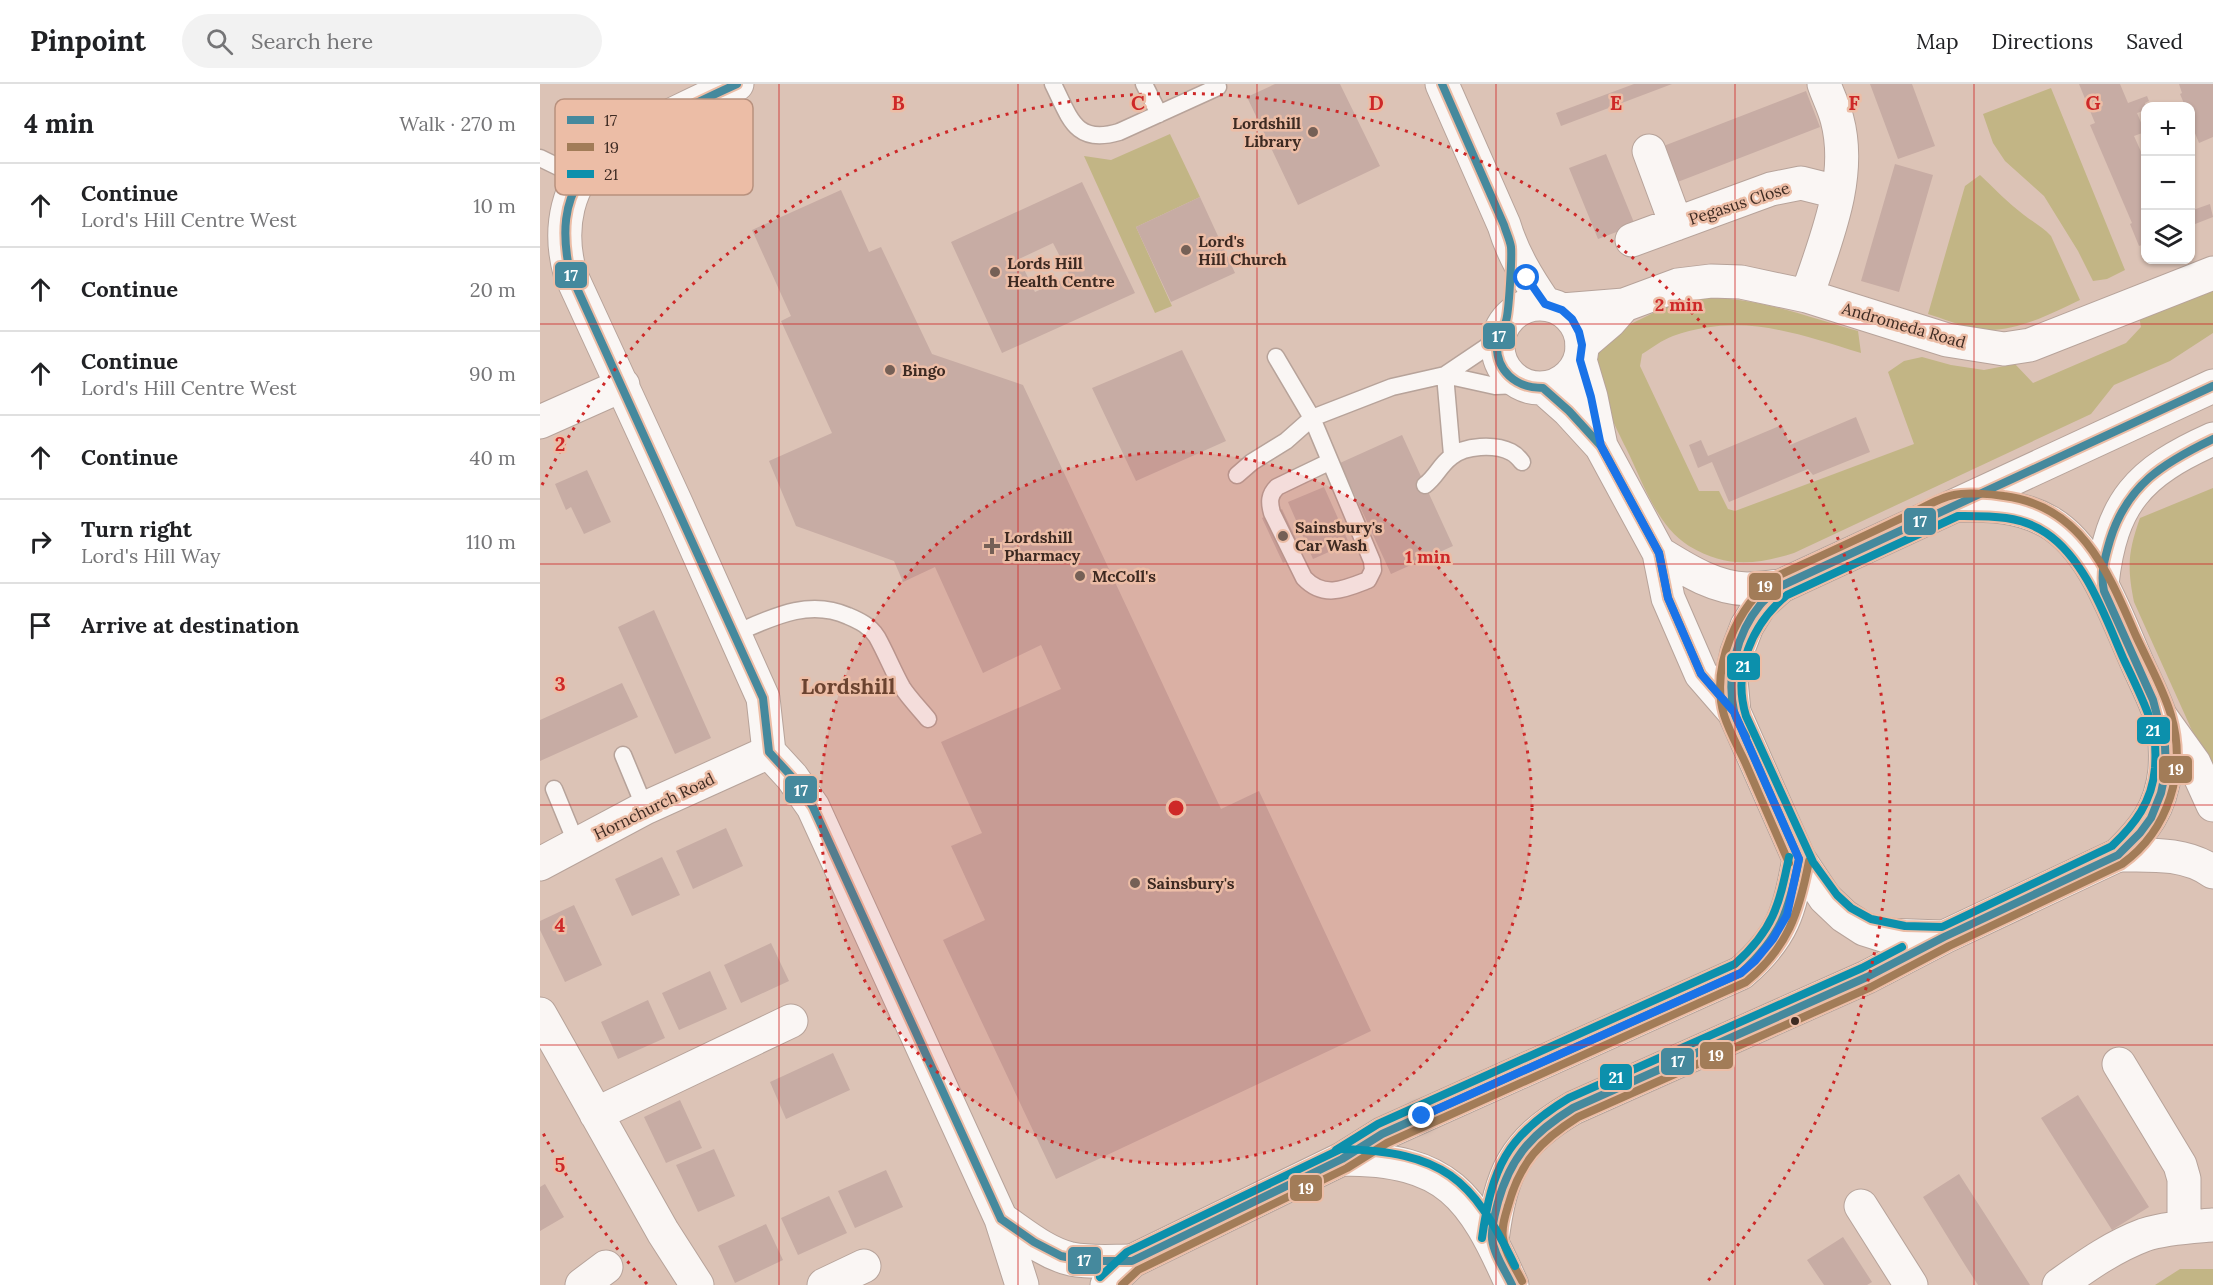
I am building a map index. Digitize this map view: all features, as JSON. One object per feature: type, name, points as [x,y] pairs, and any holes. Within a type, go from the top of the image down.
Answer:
[{"type":"street","points":[[1442,84],[1500,214],[1511,248],[1527,278],[1553,307],[1572,319],[1579,332],[1581,352],[1601,446]]},
{"type":"street","points":[[1807,296],[1832,220],[1841,157],[1837,120],[1824,84]]},
{"type":"street","points":[[699,99],[721,87]]},
{"type":"street","name":"Pegasus Close","points":[[1649,151],[1676,224]]},
{"type":"street","name":"Pegasus Close","points":[[1632,240],[1771,189],[1801,183],[1837,192]]},
{"type":"street","points":[[572,195],[565,217],[563,242],[570,273],[763,698],[769,752],[792,777],[813,807],[1001,1219],[1022,1285]]},
{"type":"street","points":[[1511,248],[1498,353],[1502,366],[1510,377],[1532,386],[1569,411],[1601,446],[1659,553],[1668,598],[1701,674],[1734,712],[1799,859],[1825,898],[1844,916],[1864,928],[1883,935],[1944,938]]},
{"type":"street","name":"Andromeda Road","points":[[1553,307],[1624,305],[1678,285],[1711,281],[1741,282],[1807,296],[1947,340],[2004,349],[2030,345],[2213,273]]},
{"type":"street","name":"Andromeda Road","points":[[1581,352],[1624,305]]},
{"type":"street","points":[[1502,330],[1523,307],[1553,307]]},
{"type":"street","points":[[1532,386],[1555,386],[1566,380],[1574,371],[1581,352]]},
{"type":"street","points":[[540,422],[622,385]]},
{"type":"street","points":[[1734,712],[1731,680],[1737,652],[1747,626],[1760,605],[1781,586],[2213,386]]},
{"type":"street","points":[[2102,584],[2105,556],[2112,531],[2122,508],[2136,488],[2157,468],[2213,439]]},
{"type":"street","points":[[1956,505],[2009,507],[2027,511],[2051,523],[2071,539],[2102,584],[2161,717],[2194,763],[2213,805]]},
{"type":"street","points":[[1659,553],[1693,574],[1721,584],[1746,589],[1781,586]]},
{"type":"street","points":[[1492,1240],[1499,1197],[1512,1162],[1528,1140],[1547,1123],[1573,1108],[1867,977],[2118,855],[2151,819],[2160,797],[2165,772],[2166,746],[2161,717]]},
{"type":"street","name":"Hornchurch Road","points":[[540,864],[645,808],[769,752]]},
{"type":"street","points":[[2118,855],[2161,854],[2187,860],[2213,872]]},
{"type":"street","points":[[1107,1285],[1132,1261],[1342,1159],[1382,1134],[1741,973],[1755,961],[1773,939],[1787,915],[1799,859]]},
{"type":"street","points":[[540,1014],[681,1262],[697,1285]]},
{"type":"street","points":[[596,1114],[792,1021]]},
{"type":"street","points":[[2059,1285],[2106,1252],[2145,1235],[2198,1226],[2180,1165],[2119,1064]]},
{"type":"street","points":[[1342,1159],[1376,1159],[1403,1164],[1428,1172],[1450,1187],[1469,1205],[1492,1240],[1512,1285]]},
{"type":"street","points":[[1861,1206],[1911,1285]]},
{"type":"street","points":[[1001,1219],[1044,1248],[1070,1258],[1099,1262],[1132,1261]]},
{"type":"street","points":[[824,1285],[864,1266]]},
{"type":"lane","points":[[1053,84],[1073,123],[1081,132],[1104,137],[1218,87]]},
{"type":"lane","points":[[1144,84],[1159,114]]},
{"type":"lane","points":[[540,158],[555,165]]},
{"type":"lane","points":[[1445,375],[1502,330]]},
{"type":"lane","points":[[1276,357],[1312,418],[1329,462],[1358,515],[1372,561],[1372,576],[1368,580],[1348,588],[1325,591],[1312,586],[1299,568],[1270,503],[1271,493],[1277,487],[1329,462]]},
{"type":"lane","points":[[1445,375],[1452,455]]},
{"type":"lane","points":[[1237,475],[1252,462],[1286,441],[1312,418],[1392,387],[1445,375],[1496,386],[1532,386]]},
{"type":"lane","points":[[1425,485],[1433,479],[1452,455],[1463,451],[1483,447],[1513,453],[1522,462]]},
{"type":"lane","points":[[734,634],[799,609],[819,608],[843,613],[862,622],[876,636],[903,689],[928,719]]},
{"type":"lane","points":[[623,755],[645,808]]},
{"type":"lane","points":[[554,789],[577,845]]},
{"type":"shaded area","points":[[2051,88],[2125,270],[2107,279],[2093,281],[2078,251],[2044,196],[2005,161],[1993,143],[1983,114]]},
{"type":"shaded area","points":[[1170,134],[1200,197],[1136,227],[1172,306],[1155,313],[1084,156],[1111,160]]},
{"type":"shaded area","points":[[1980,175],[2012,206],[2051,236],[2080,300],[2030,322],[2003,329],[1977,329],[1928,314],[1965,186]]},
{"type":"shaded area","points":[[2213,289],[2213,333],[2170,361],[2114,385],[2091,414],[1794,553],[1753,562],[1728,561],[1703,553],[1689,546],[1668,527],[1652,502],[1615,426],[1604,400],[1597,373],[1599,349],[1611,336],[1657,311],[1689,300],[1709,298],[1752,302],[1858,331],[1861,353],[1768,328],[1722,326],[1698,329],[1669,338],[1642,354],[1640,366],[1699,491],[1719,491],[1728,509],[1735,511],[1914,444],[1888,372],[1904,361],[1922,357],[1951,365],[1984,370],[2015,364],[2033,383],[2126,343],[2141,327],[2139,316]]},
{"type":"shaded area","points":[[2213,488],[2213,777],[2134,602],[2130,569],[2131,550],[2140,518]]},
{"type":"shaded area","points":[[2180,1269],[2213,1269],[2213,1285],[2155,1285]]},
{"type":"building","name":"Lordshill Library","points":[[1275,84],[1340,84],[1380,166],[1298,205],[1247,97]]},
{"type":"building","points":[[1634,84],[1672,84],[1561,126],[1556,113]]},
{"type":"building","points":[[1870,84],[1912,84],[1935,146],[1898,159]]},
{"type":"building","points":[[2079,84],[2120,84],[2128,103],[2147,96],[2149,101],[2141,102],[2141,112],[2137,113],[2141,122],[2141,133],[2134,136],[2141,152],[2141,245],[2139,246],[2130,224],[2132,223],[2090,125],[2095,123]]},
{"type":"building","points":[[2179,84],[2213,84],[2213,137],[2199,143],[2195,133],[2195,102],[2183,102],[2180,94],[2182,93]]},
{"type":"building","points":[[1806,91],[1820,127],[1675,183],[1661,147]]},
{"type":"building","points":[[1606,154],[1635,225],[1598,239],[1569,168]]},
{"type":"building","points":[[1895,164],[1933,175],[1899,292],[1861,281]]},
{"type":"building","name":"Lords Hill Health Centre","points":[[1082,182],[1135,293],[1002,353],[951,242]],"holes":[[[1053,243],[1070,276],[1035,292],[1019,259]]]},
{"type":"building","name":"Sainsbury's","points":[[841,190],[869,252],[881,247],[932,354],[1023,385],[1221,809],[1259,791],[1371,1031],[1056,1179],[943,940],[985,920],[951,846],[982,833],[941,742],[1061,689],[1041,645],[983,673],[935,567],[903,582],[894,561],[796,526],[769,461],[832,433],[781,321],[791,316],[752,230]]},
{"type":"building","name":"Lord's Hill Church","points":[[1200,197],[1235,273],[1171,302],[1136,227]]},
{"type":"building","points":[[2210,204],[2213,217],[2195,224],[2195,209]]},
{"type":"building","points":[[1182,350],[1226,441],[1136,481],[1092,388]]},
{"type":"building","points":[[1856,417],[1870,452],[1813,475],[1808,469],[1729,502],[1712,462],[1698,468],[1689,445],[1701,440],[1708,456],[1782,425],[1790,445]]},
{"type":"building","points":[[1402,435],[1453,546],[1391,574],[1340,463]]},
{"type":"building","points":[[587,470],[611,522],[584,534],[571,507],[566,510],[555,484]]},
{"type":"building","points":[[1324,487],[1349,543],[1313,559],[1288,502]]},
{"type":"building","name":"Sainsbury's Car Wash","points":[[1282,509],[1303,554],[1283,563],[1262,518]]},
{"type":"building","points":[[654,610],[711,738],[675,754],[618,627]]},
{"type":"building","points":[[622,683],[638,717],[540,761],[540,720]]},
{"type":"building","points":[[726,828],[743,866],[693,889],[676,851]]},
{"type":"building","points":[[662,857],[680,895],[632,916],[615,879]]},
{"type":"building","points":[[574,905],[602,965],[565,982],[540,930],[540,921]]},
{"type":"building","points":[[771,943],[789,981],[741,1003],[724,965]]},
{"type":"building","points":[[710,971],[727,1009],[679,1030],[662,993]]},
{"type":"building","points":[[648,1000],[665,1038],[618,1059],[601,1022]]},
{"type":"building","points":[[833,1053],[850,1090],[786,1119],[770,1082]]},
{"type":"building","points":[[2078,1095],[2149,1207],[2112,1230],[2041,1118]]},
{"type":"building","points":[[680,1100],[702,1148],[666,1163],[644,1117]]},
{"type":"building","points":[[714,1149],[735,1196],[698,1212],[676,1165]]},
{"type":"building","points":[[886,1170],[903,1207],[855,1228],[838,1191]]},
{"type":"building","points":[[1959,1174],[2030,1285],[1978,1285],[1965,1265],[1923,1197]]},
{"type":"building","points":[[545,1184],[564,1217],[540,1231],[540,1187]]},
{"type":"building","points":[[829,1196],[847,1233],[798,1255],[781,1218]]},
{"type":"building","points":[[766,1224],[783,1260],[735,1283],[718,1246]]},
{"type":"building","points":[[1843,1237],[1872,1282],[1867,1285],[1824,1285],[1807,1260]]},
{"type":"transit line","name":"17","points":[[705,99],[737,84]]},
{"type":"transit line","name":"17","points":[[1442,84],[1504,225],[1510,244],[1511,272],[1507,315],[1497,342],[1500,361],[1509,376],[1516,381],[1524,385],[1543,388],[1569,411],[1601,446],[1659,553],[1668,598],[1701,674],[1734,712],[1799,859]]},
{"type":"transit line","name":"17","points":[[572,195],[566,219],[566,244],[570,273],[763,698],[769,752],[792,777],[813,807],[1001,1219],[1034,1242],[1061,1256],[1086,1261],[1132,1261],[1342,1159],[1382,1134],[1741,973],[1766,947],[1781,922],[1787,908],[1799,859]]},
{"type":"transit line","name":"17","points":[[1746,737],[1736,718],[1732,698],[1731,684],[1735,655],[1752,616],[1762,602],[1781,586],[2213,386]]},
{"type":"transit line","name":"17","points":[[1512,1285],[1493,1245],[1493,1225],[1498,1202],[1510,1171],[1525,1147],[1559,1117],[1573,1108],[1867,977],[1944,937],[2118,855],[2140,833],[2151,818],[2161,793],[2166,769],[2165,746],[2153,700],[2104,591],[2104,566],[2117,521],[2137,490],[2163,467],[2213,439]]},
{"type":"transit line","name":"19","points":[[1522,1281],[1504,1244],[1503,1230],[1506,1214],[1525,1165],[1542,1144],[1565,1126],[1578,1117],[1871,987],[1949,946],[2122,864],[2152,834],[2170,797],[2175,777],[2177,757],[2171,715],[2160,685],[2115,589],[2089,546],[2073,528],[2054,513],[2031,502],[2004,496],[1972,493],[1954,495],[1935,501],[1777,576],[1750,603],[1730,638],[1724,657],[1721,696],[1728,727],[1789,863]]},
{"type":"transit line","name":"21","points":[[1958,516],[2004,518],[2026,523],[2046,533],[2072,558],[2102,608],[2147,712],[2154,737],[2155,768],[2150,791],[2141,812],[2112,846],[1942,927],[1905,926],[1871,919],[1851,908],[1837,895],[1813,862],[1746,716],[1742,699],[1744,665],[1755,634],[1764,620],[1787,595],[1958,516]]},
{"type":"transit line","name":"21","points":[[1336,1150],[1378,1124],[1735,964],[1748,952],[1766,928],[1778,903],[1789,857]]},
{"type":"transit line","name":"19","points":[[1122,1285],[1138,1270],[1347,1168],[1387,1143],[1746,982],[1772,956],[1790,928],[1801,897],[1809,861]]},
{"type":"transit line","name":"21","points":[[1482,1238],[1497,1173],[1516,1141],[1548,1112],[1569,1098],[1862,968],[1902,947]]},
{"type":"transit line","name":"21","points":[[1100,1277],[1127,1252],[1341,1149],[1376,1151],[1405,1156],[1430,1164],[1450,1175],[1468,1191],[1484,1211],[1515,1266]]},
{"type":"place","name":"Lordshill Library","points":[[1313,132]]},
{"type":"place","name":"Lord's Hill Church","points":[[1186,250]]},
{"type":"place","name":"Lords Hill Health Centre","points":[[995,272]]},
{"type":"place","name":"Bingo","points":[[890,370]]},
{"type":"place","name":"Sainsbury's Car Wash","points":[[1283,536]]},
{"type":"place","name":"Lordshill Pharmacy","points":[[992,546]]},
{"type":"place","name":"McColl's","points":[[1080,576]]},
{"type":"place","name":"Sainsbury's","points":[[1135,883]]},
{"type":"district","name":"Lordshill","points":[[848,686]]},
{"type":"route","points":[[1422,1116],[1741,973],[1755,961],[1773,939],[1787,915],[1799,859],[1734,712],[1701,674],[1668,598],[1659,553],[1601,446],[1591,397],[1580,360],[1582,345],[1579,332],[1572,319],[1562,310],[1545,304],[1527,278]]}]
